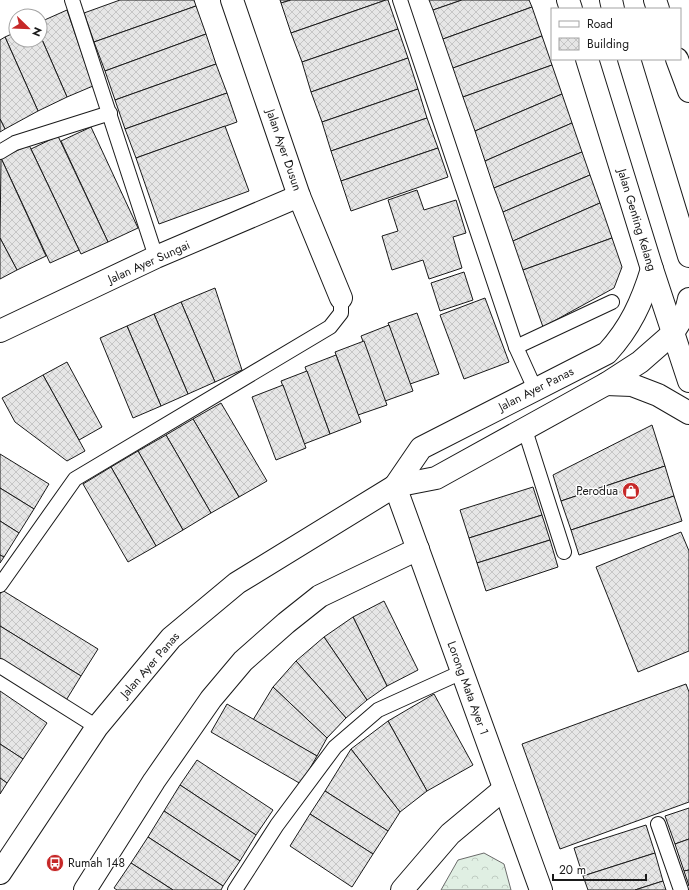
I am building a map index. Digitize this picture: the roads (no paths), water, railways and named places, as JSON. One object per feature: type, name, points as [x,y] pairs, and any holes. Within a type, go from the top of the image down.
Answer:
[{"type":"street","name":"Jalan Ayer Dusun","points":[[232,0],[299,196],[341,298]]},
{"type":"street","name":"Jalan Genting Kelang","points":[[587,60],[672,334],[689,381]]},
{"type":"street","points":[[629,60],[689,256]]},
{"type":"street","points":[[677,60],[689,91]]},
{"type":"street","name":"Jalan Ayer Sungai","points":[[0,331],[156,257],[299,196]]},
{"type":"street","name":"Jalan Ayer Panas","points":[[395,486],[421,448],[607,353],[620,339],[634,317],[645,294],[652,269]]},
{"type":"street","name":"Jalan Ayer Panas","points":[[0,873],[97,727],[171,638],[237,583],[395,486],[436,478],[606,384],[640,362],[672,334],[688,306],[689,299]]},
{"type":"street","points":[[606,384],[632,385],[658,396],[689,413]]},
{"type":"street","name":"Lorong Mata Ayer 1","points":[[395,486],[541,890]]},
{"type":"street","points":[[85,890],[154,781],[211,699],[243,661],[286,623],[320,596],[418,549]]},
{"type":"street","points":[[402,890],[450,834],[504,789]]},
{"type":"lane","points":[[72,0],[110,112],[156,257]]},
{"type":"lane","points":[[400,0],[516,347],[535,389]]},
{"type":"lane","points":[[0,152],[15,143],[110,112]]},
{"type":"lane","points":[[0,585],[75,479],[330,327],[341,313],[341,298]]},
{"type":"lane","points":[[516,347],[612,302]]},
{"type":"lane","points":[[525,430],[564,552]]},
{"type":"lane","points":[[0,666],[97,727]]},
{"type":"lane","points":[[235,890],[277,825],[335,747],[378,710],[462,672]]},
{"type":"lane","points":[[658,824],[681,890]]},
{"type":"place","name":"Perodua","points":[[631,491]]},
{"type":"place","name":"Rumah 148","points":[[55,863]]}]
